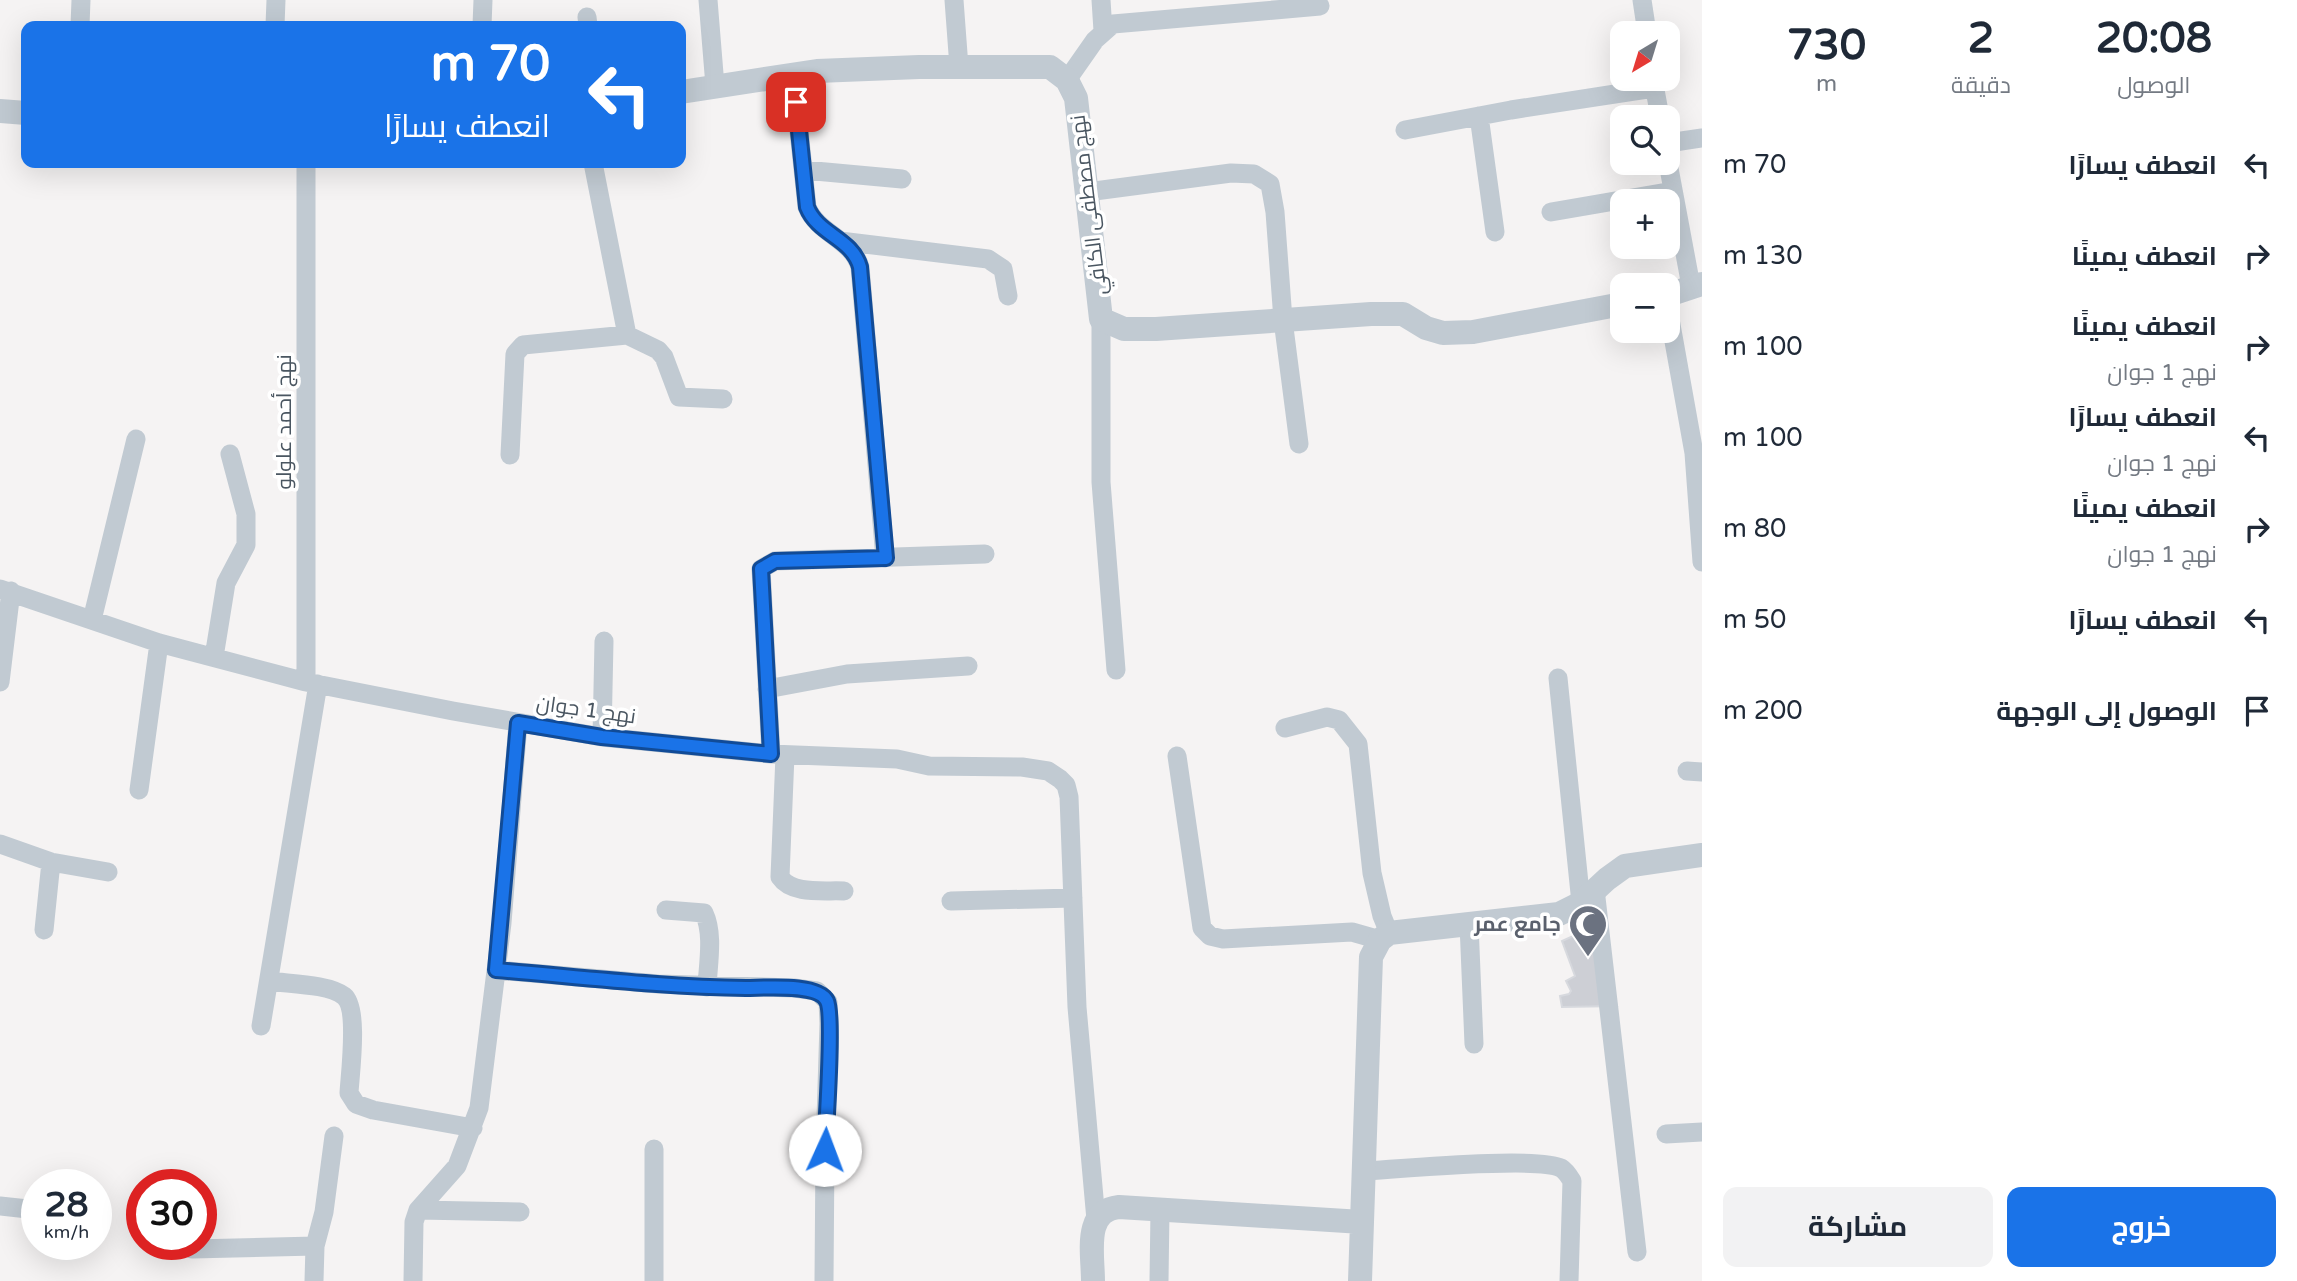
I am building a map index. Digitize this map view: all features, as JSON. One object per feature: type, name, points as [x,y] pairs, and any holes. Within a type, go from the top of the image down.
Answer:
[{"type":"street","points":[[80,21],[81,0]]},
{"type":"street","points":[[275,21],[276,0]]},
{"type":"street","points":[[482,21],[483,0]]},
{"type":"street","points":[[708,0],[715,86]]},
{"type":"street","points":[[954,0],[959,67]]},
{"type":"street","points":[[1101,0],[1103,31]]},
{"type":"street","points":[[1642,0],[1645,21]]},
{"type":"street","points":[[686,91],[793,75],[855,70],[1051,67],[1067,80],[1103,31],[1113,24],[1320,6]]},
{"type":"street","points":[[793,75],[807,207],[811,218],[851,248],[858,257],[860,267],[886,558]]},
{"type":"street","name":"نهج مصطفى الكافي","points":[[1067,80],[1076,98],[1101,319],[1124,329],[1403,314],[1426,328],[1443,333],[1473,332],[1610,306]]},
{"type":"street","points":[[1405,130],[1612,91]]},
{"type":"street","points":[[0,111],[21,113]]},
{"type":"street","points":[[1479,116],[1495,232]]},
{"type":"street","points":[[1680,141],[1702,138]]},
{"type":"street","name":"نهج أحمد علولو","points":[[261,1026],[312,683],[306,168]]},
{"type":"street","points":[[594,168],[627,335]]},
{"type":"street","points":[[804,170],[902,179]]},
{"type":"street","points":[[1087,192],[1231,173],[1254,174],[1270,184],[1275,212],[1283,320],[1299,444]]},
{"type":"street","points":[[1551,212],[1610,202]]},
{"type":"street","points":[[1680,218],[1697,285],[1680,291]]},
{"type":"street","points":[[840,241],[988,259],[998,263],[1003,269],[1008,296]]},
{"type":"street","points":[[1101,319],[1101,482],[1116,670]]},
{"type":"street","points":[[510,455],[515,354],[523,345],[627,335],[657,350],[664,357],[679,397],[723,399]]},
{"type":"street","points":[[1674,343],[1694,453],[1702,562]]},
{"type":"street","points":[[92,620],[136,439]]},
{"type":"street","points":[[214,657],[226,583],[246,545],[246,514],[230,454]]},
{"type":"street","points":[[844,891],[795,888],[785,885],[780,877],[778,754],[767,689],[761,569],[775,561],[985,554]]},
{"type":"street","points":[[0,682],[6,590]]},
{"type":"street","name":"نهج 1 جوان","points":[[6,590],[159,643],[312,683],[518,723],[602,737],[778,754],[897,760],[929,766],[1022,767],[1048,771],[1066,785],[1069,797],[1077,1007],[1096,1220]]},
{"type":"street","points":[[602,737],[604,641]]},
{"type":"street","points":[[139,790],[159,643]]},
{"type":"street","points":[[767,689],[847,674],[968,666]]},
{"type":"street","points":[[1558,678],[1637,1252]]},
{"type":"street","points":[[1285,728],[1326,717],[1339,720],[1358,744],[1372,873],[1382,916],[1384,936],[1371,957],[1360,1281]]},
{"type":"street","points":[[413,1281],[414,1222],[418,1210],[457,1166],[479,1108],[496,970],[518,723]]},
{"type":"street","points":[[1177,756],[1202,928],[1210,936],[1223,939],[1352,932],[1384,936],[1559,915],[1625,866],[1702,855]]},
{"type":"street","points":[[0,844],[51,862],[108,872]]},
{"type":"street","points":[[44,930],[51,862]]},
{"type":"street","points":[[951,901],[1073,898]]},
{"type":"street","points":[[666,909],[704,913],[708,921],[707,987]]},
{"type":"street","points":[[1469,924],[1474,1044]]},
{"type":"street","points":[[496,970],[707,987],[794,988],[817,991],[828,1002],[824,1281]]},
{"type":"street","points":[[269,981],[333,990],[346,997],[352,1010],[349,1093],[356,1104],[373,1110],[473,1128]]},
{"type":"street","points":[[1666,1134],[1702,1132]]},
{"type":"street","points":[[314,1281],[315,1246],[324,1212],[334,1136]]},
{"type":"street","points":[[654,1149],[654,1281]]},
{"type":"street","points":[[1364,1171],[1511,1164],[1546,1164],[1563,1169],[1572,1181],[1569,1281]]},
{"type":"street","points":[[0,1206],[21,1208]]},
{"type":"street","points":[[1093,1281],[1092,1236],[1096,1220],[1100,1213],[1108,1208],[1362,1222]]},
{"type":"street","points":[[418,1210],[520,1212]]},
{"type":"street","points":[[1160,1210],[1160,1281]]},
{"type":"street","points":[[217,1248],[315,1246]]},
{"type":"building","name":"جامع عمر","points":[[1593,927],[1617,1006],[1562,1007],[1560,996],[1571,991],[1566,981],[1575,976],[1562,941]]},
{"type":"place","name":"جامع عمر","points":[[1588,958]]},
{"type":"route","points":[[796,102],[807,207],[811,218],[851,248],[858,257],[860,267],[886,558],[775,561],[761,569],[771,754],[602,737],[518,723],[496,970],[658,984],[817,991],[828,1002],[825,1150]]}]
